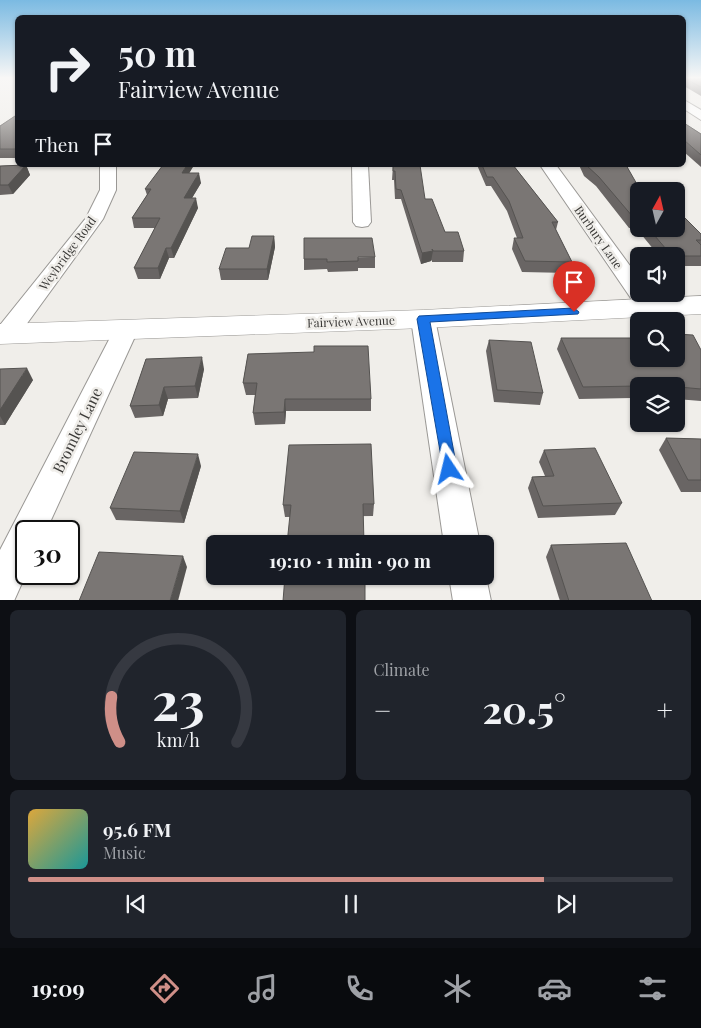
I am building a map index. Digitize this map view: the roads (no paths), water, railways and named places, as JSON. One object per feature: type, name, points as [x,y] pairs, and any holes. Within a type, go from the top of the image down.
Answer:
[{"type":"street","points":[[686,105],[701,116]]},
{"type":"street","name":"Weybridge Road","points":[[3,334],[94,218],[108,190],[108,167]]},
{"type":"street","points":[[360,167],[362,222]]},
{"type":"street","name":"Burbury Lane","points":[[549,167],[649,308]]},
{"type":"street","name":"Fairview Avenue","points":[[3,334],[423,319],[701,305]]},
{"type":"street","points":[[423,319],[460,535]]},
{"type":"street","name":"Bromley Lane","points":[[33,520],[126,330]]},
{"type":"street","points":[[0,589],[15,558]]},
{"type":"street","points":[[470,585],[472,600]]}]
